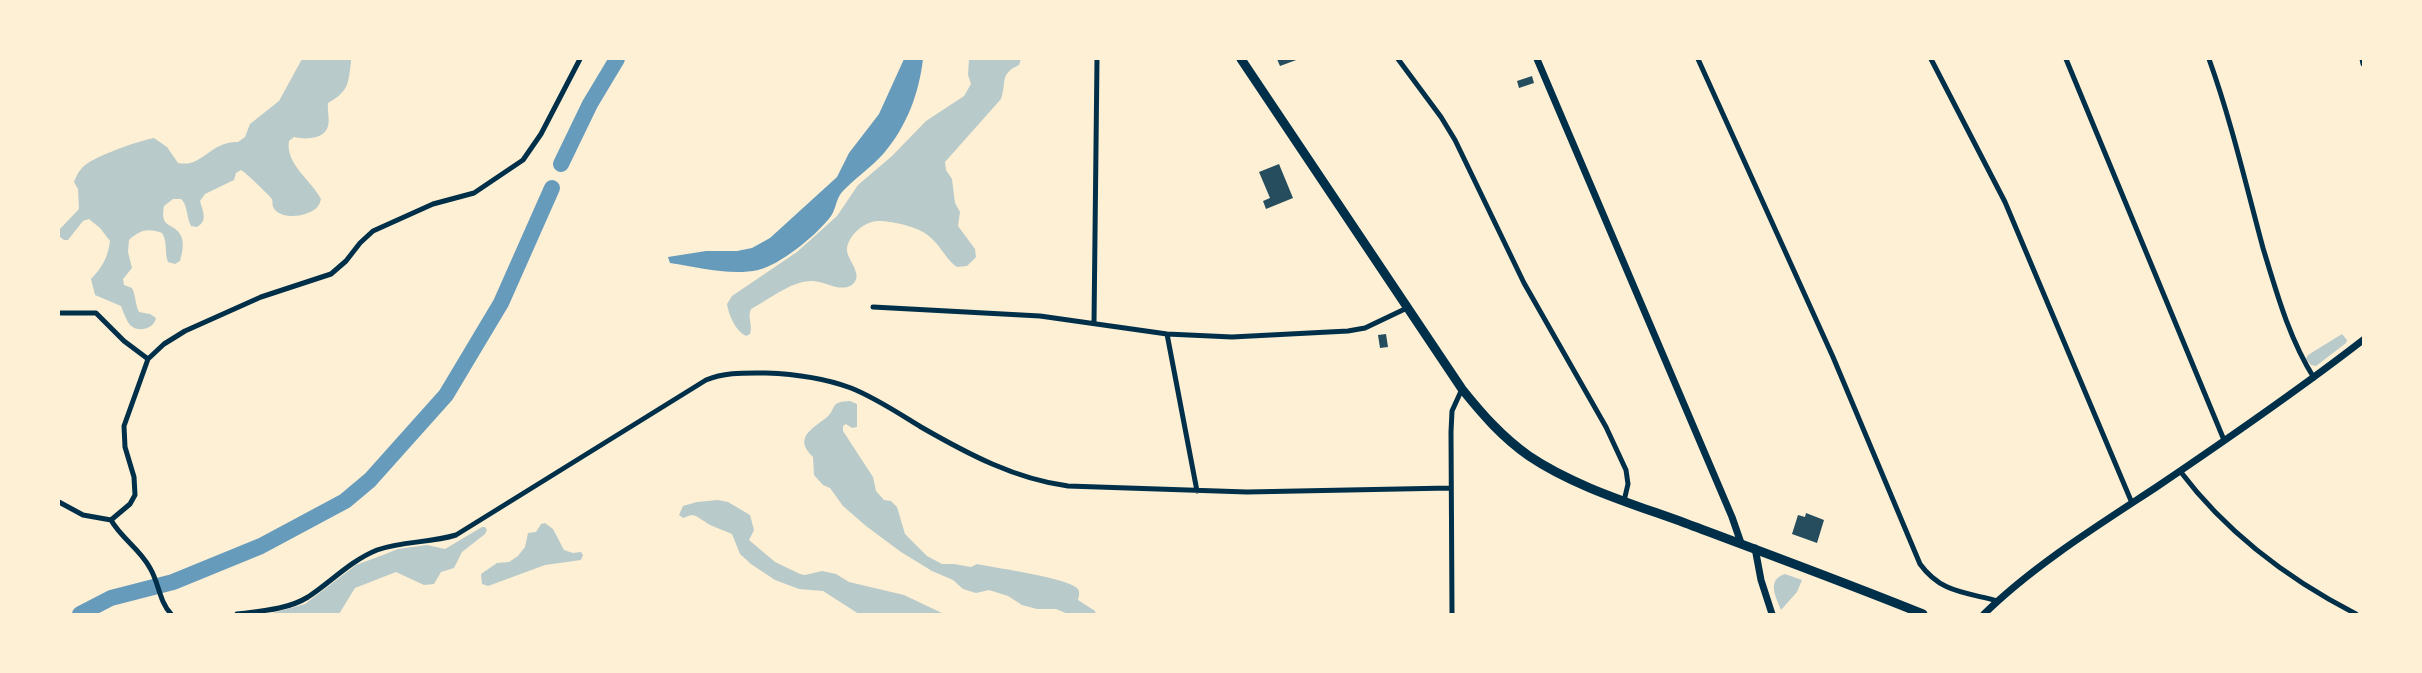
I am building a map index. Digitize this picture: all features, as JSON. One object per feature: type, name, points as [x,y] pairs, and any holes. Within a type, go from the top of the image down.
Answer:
[{"type":"main road","points":[[1240,59],[1462,389],[1497,430],[1528,455],[1562,475],[1923,614]]},
{"type":"street","points":[[111,520],[130,504],[135,495],[134,477],[125,448],[124,426],[148,359],[174,336],[185,330],[261,297],[331,274],[346,261],[360,243],[373,231],[433,204],[474,192],[518,164],[533,147],[580,59]]},
{"type":"street","points":[[1094,323],[1097,59]]},
{"type":"street","points":[[1398,59],[1441,116],[1455,140],[1524,283],[1606,427],[1626,470],[1628,484],[1624,500]]},
{"type":"street","points":[[1537,59],[1732,517],[1741,543]]},
{"type":"street","points":[[1698,59],[1833,357],[1920,564],[1935,582],[1947,588],[1998,601]]},
{"type":"street","points":[[1931,59],[2005,202],[2132,503]]},
{"type":"street","points":[[2066,59],[2224,440]]},
{"type":"street","points":[[2209,59],[2225,109],[2278,299],[2291,336],[2314,378]]},
{"type":"street","points":[[2362,59],[2363,64]]},
{"type":"street","points":[[874,307],[988,311],[1094,323],[1167,334],[1232,337],[1326,334],[1365,328],[1407,308]]},
{"type":"street","points":[[59,313],[96,313],[124,341],[148,359]]},
{"type":"street","points":[[1167,334],[1197,491]]},
{"type":"street","points":[[1984,614],[2067,548],[2314,378],[2363,340]]},
{"type":"street","points":[[237,614],[296,603],[307,598],[356,561],[377,550],[390,546],[439,540],[456,535],[706,380],[719,374],[753,373],[816,378],[853,388],[975,456],[1029,479],[1068,486],[1197,491],[1450,488]]},
{"type":"street","points":[[1452,614],[1450,488],[1452,411],[1462,389]]},
{"type":"street","points":[[2180,471],[2199,496],[2264,556],[2302,584],[2356,614]]},
{"type":"street","points":[[59,502],[83,515],[111,520]]},
{"type":"street","points":[[111,520],[118,533],[137,550],[154,576],[161,599],[171,614]]},
{"type":"street","points":[[1755,548],[1761,580],[1772,614]]},
{"type":"shaded area","points":[[302,59],[351,59],[349,76],[344,91],[328,103],[329,123],[323,134],[314,138],[294,137],[289,141],[291,157],[300,172],[317,192],[321,199],[319,205],[308,213],[301,215],[283,215],[273,207],[272,199],[241,170],[236,173],[234,180],[205,194],[200,201],[204,219],[197,227],[191,226],[186,208],[181,199],[173,199],[164,206],[163,213],[165,222],[177,230],[182,237],[183,248],[180,261],[175,264],[168,262],[165,240],[162,233],[144,231],[129,240],[128,252],[132,268],[123,279],[124,285],[132,288],[139,312],[150,314],[156,318],[152,325],[145,329],[133,327],[127,321],[121,306],[95,295],[91,279],[104,262],[110,241],[100,228],[89,219],[83,221],[68,240],[64,240],[59,236],[59,230],[79,209],[78,189],[74,182],[81,169],[94,159],[154,138],[167,147],[178,163],[194,162],[220,146],[238,142],[245,137],[250,124],[279,101]]},
{"type":"shaded area","points":[[969,59],[1021,59],[1019,65],[1006,75],[1001,99],[945,162],[946,170],[952,179],[955,203],[960,212],[958,226],[975,249],[976,257],[967,266],[957,267],[934,240],[919,230],[890,222],[874,221],[858,229],[848,244],[847,253],[857,276],[853,284],[843,288],[810,281],[787,288],[751,309],[750,334],[746,336],[742,333],[733,322],[728,309],[727,304],[732,296],[797,252],[837,216],[858,185],[892,156],[926,121],[964,96],[971,84],[968,75]]},
{"type":"shaded area","points":[[2342,334],[2347,340],[2346,343],[2316,366],[2311,365],[2306,359],[2308,355]]},
{"type":"shaded area","points":[[850,401],[857,404],[857,427],[852,428],[846,424],[843,426],[843,431],[873,477],[876,491],[884,500],[891,501],[897,507],[905,534],[927,556],[942,564],[971,567],[977,564],[1061,581],[1078,589],[1078,600],[1095,611],[1096,614],[1068,614],[1056,609],[1037,609],[1022,605],[1008,596],[989,590],[976,593],[963,589],[953,580],[932,571],[901,552],[866,526],[843,506],[830,488],[823,485],[814,475],[813,457],[805,444],[805,439],[810,430],[830,414],[836,404]]},
{"type":"shaded area","points":[[718,500],[728,502],[750,515],[754,530],[749,540],[775,562],[805,575],[822,571],[836,574],[849,582],[904,595],[944,614],[859,614],[823,591],[799,589],[775,580],[740,554],[732,534],[710,525],[696,516],[691,515],[683,518],[679,515],[683,506],[697,502]]},
{"type":"shaded area","points":[[545,523],[553,529],[564,550],[573,553],[581,552],[583,555],[581,560],[545,565],[488,586],[482,584],[481,574],[497,563],[509,562],[518,556],[525,547],[528,533],[536,532],[541,524]]},
{"type":"shaded area","points":[[485,527],[487,530],[485,534],[462,552],[454,568],[441,572],[434,584],[424,585],[396,572],[355,588],[339,614],[269,614],[305,604],[356,565],[398,549],[427,545],[445,549]]},
{"type":"shaded area","points":[[1785,574],[1802,580],[1797,592],[1781,610],[1774,585],[1779,577]]},
{"type":"water","points":[[904,59],[923,59],[915,97],[899,132],[884,153],[842,192],[831,216],[808,240],[777,262],[758,270],[747,272],[703,269],[670,263],[668,257],[706,251],[737,251],[752,248],[770,238],[837,177],[849,153],[879,114]]},
{"type":"building","points":[[1277,59],[1299,59],[1280,66]]},
{"type":"building","points":[[1532,76],[1534,83],[1519,88],[1517,81]]},
{"type":"building","points":[[1279,164],[1293,198],[1266,209],[1263,201],[1270,198],[1259,172]]},
{"type":"building","points":[[1386,334],[1388,347],[1380,348],[1378,335]]},
{"type":"building","points":[[1806,513],[1824,520],[1817,543],[1792,534],[1798,515],[1805,517]]},
{"type":"waterway","points":[[561,164],[590,104],[617,59]]},
{"type":"waterway","points":[[80,614],[111,598],[173,582],[261,546],[345,501],[370,480],[446,395],[501,303],[552,188]]}]
